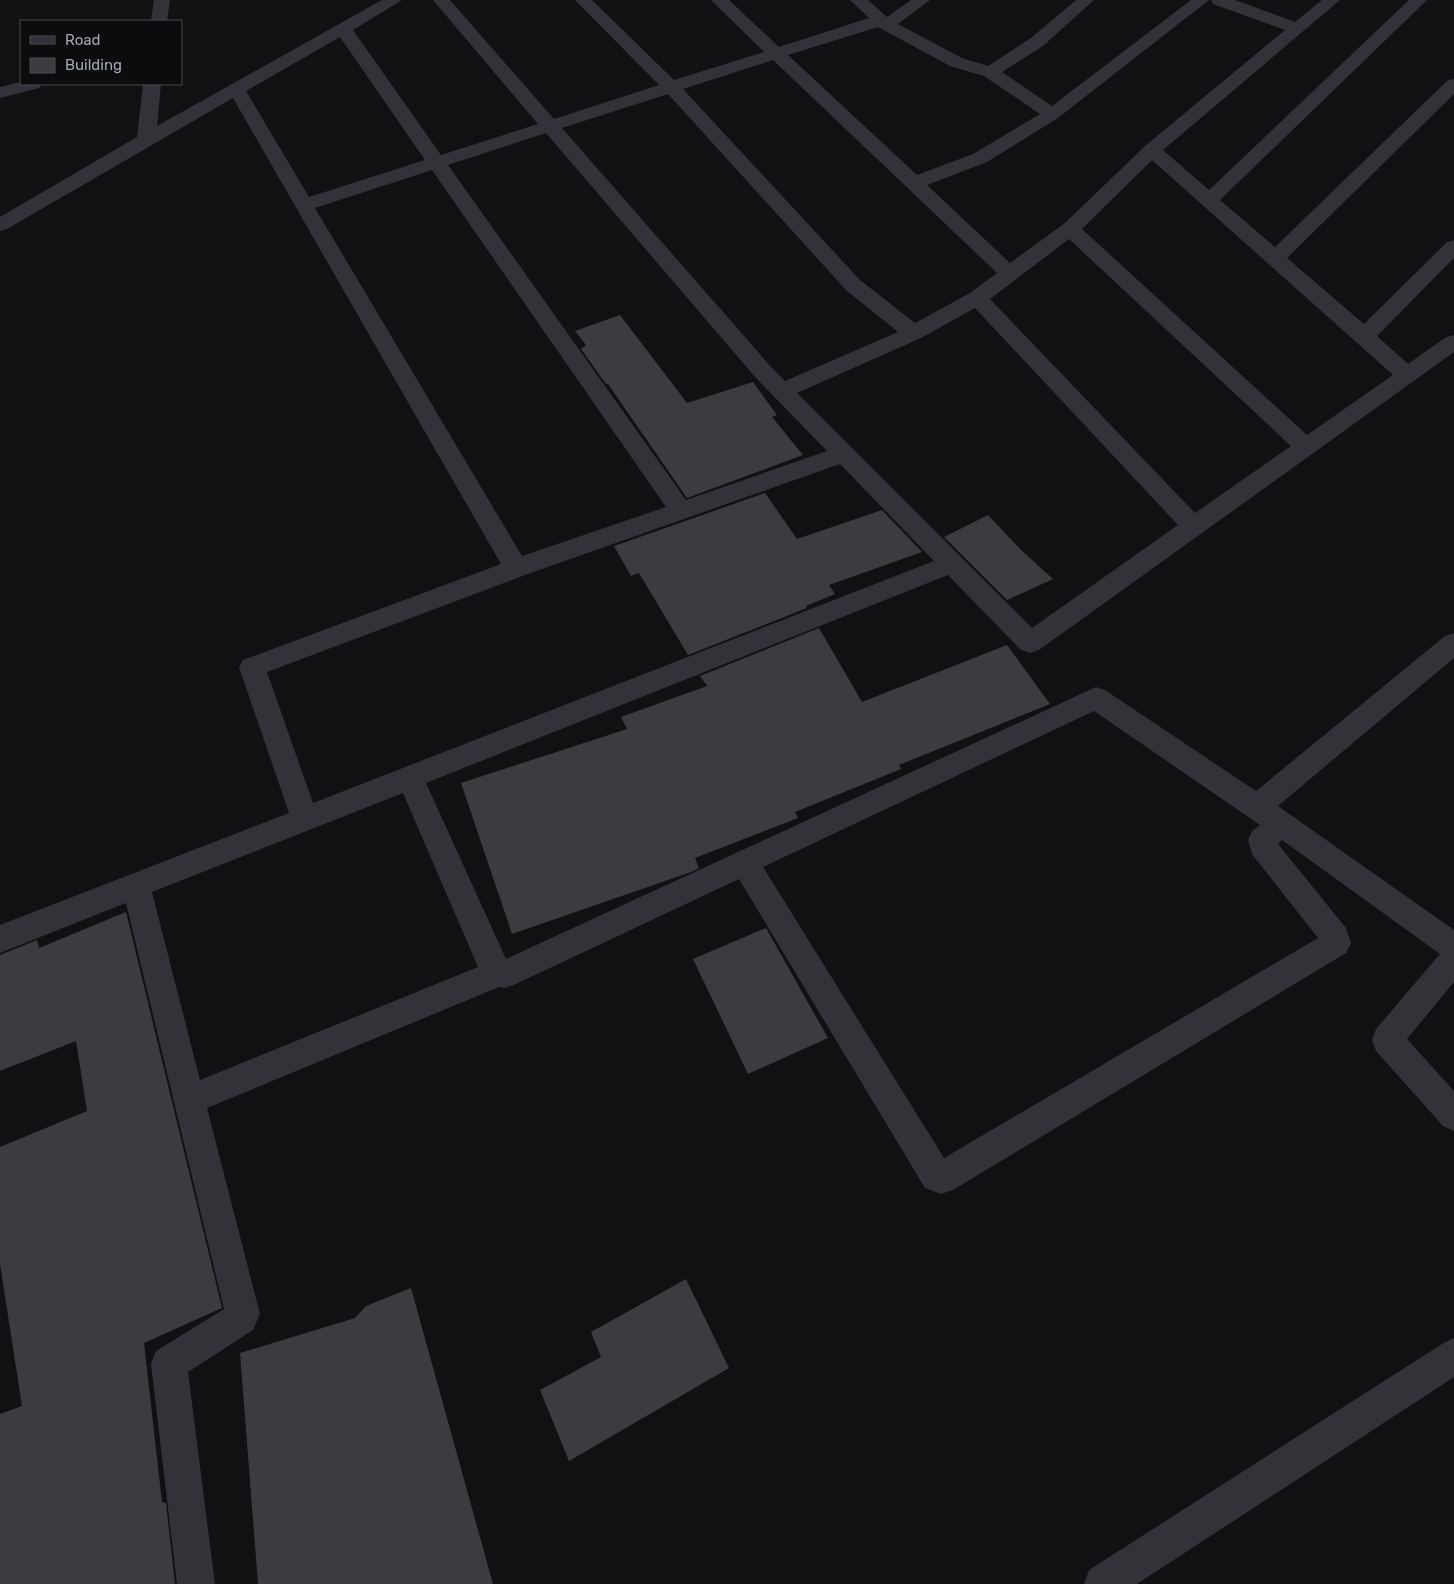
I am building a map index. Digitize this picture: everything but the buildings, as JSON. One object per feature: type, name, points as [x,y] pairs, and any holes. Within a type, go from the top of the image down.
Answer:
[{"type":"street","points":[[159,20],[162,0]]},
{"type":"street","points":[[0,225],[394,0]]},
{"type":"street","points":[[441,0],[781,391],[1030,643],[1454,342]]},
{"type":"street","points":[[583,0],[672,88],[852,285],[914,332]]},
{"type":"street","points":[[719,0],[1010,274]]},
{"type":"street","points":[[858,0],[884,23],[956,62],[990,72],[1052,114]]},
{"type":"street","points":[[304,205],[549,125],[884,23],[922,0]]},
{"type":"street","points":[[990,72],[1037,42],[1086,0]]},
{"type":"street","points":[[914,183],[980,158],[1052,114],[1201,0]]},
{"type":"street","points":[[1219,0],[1298,29]]},
{"type":"street","points":[[781,391],[914,332],[977,298],[1072,227],[1152,150],[1332,0]]},
{"type":"street","points":[[1209,200],[1420,0]]},
{"type":"street","points":[[343,29],[681,511]]},
{"type":"street","points":[[1276,258],[1454,84]]},
{"type":"street","points":[[0,93],[29,85]]},
{"type":"street","points":[[146,140],[152,85]]},
{"type":"street","points":[[236,90],[516,568]]},
{"type":"street","points":[[1152,150],[1407,375]]},
{"type":"street","points":[[1072,227],[1070,229],[1306,447]]},
{"type":"street","points":[[1364,336],[1454,246]]},
{"type":"street","points":[[977,298],[1194,527]]},
{"type":"street","points":[[305,820],[252,667],[516,568],[844,454]]},
{"type":"street","points":[[0,939],[952,564]]},
{"type":"street","points":[[1257,806],[1454,643]]},
{"type":"street","points":[[191,1099],[498,973],[505,974],[1096,698],[1257,806],[1454,947]]},
{"type":"street","points":[[410,778],[498,973]]},
{"type":"street","points":[[745,863],[932,1168],[941,1178],[1336,943],[1336,938],[1262,845],[1262,840],[1281,824]]},
{"type":"street","points":[[136,886],[191,1099],[243,1314],[241,1318],[169,1364],[196,1584]]},
{"type":"street","points":[[1454,959],[1387,1040],[1454,1115]]},
{"type":"street","points":[[1103,1584],[1454,1356]]}]
